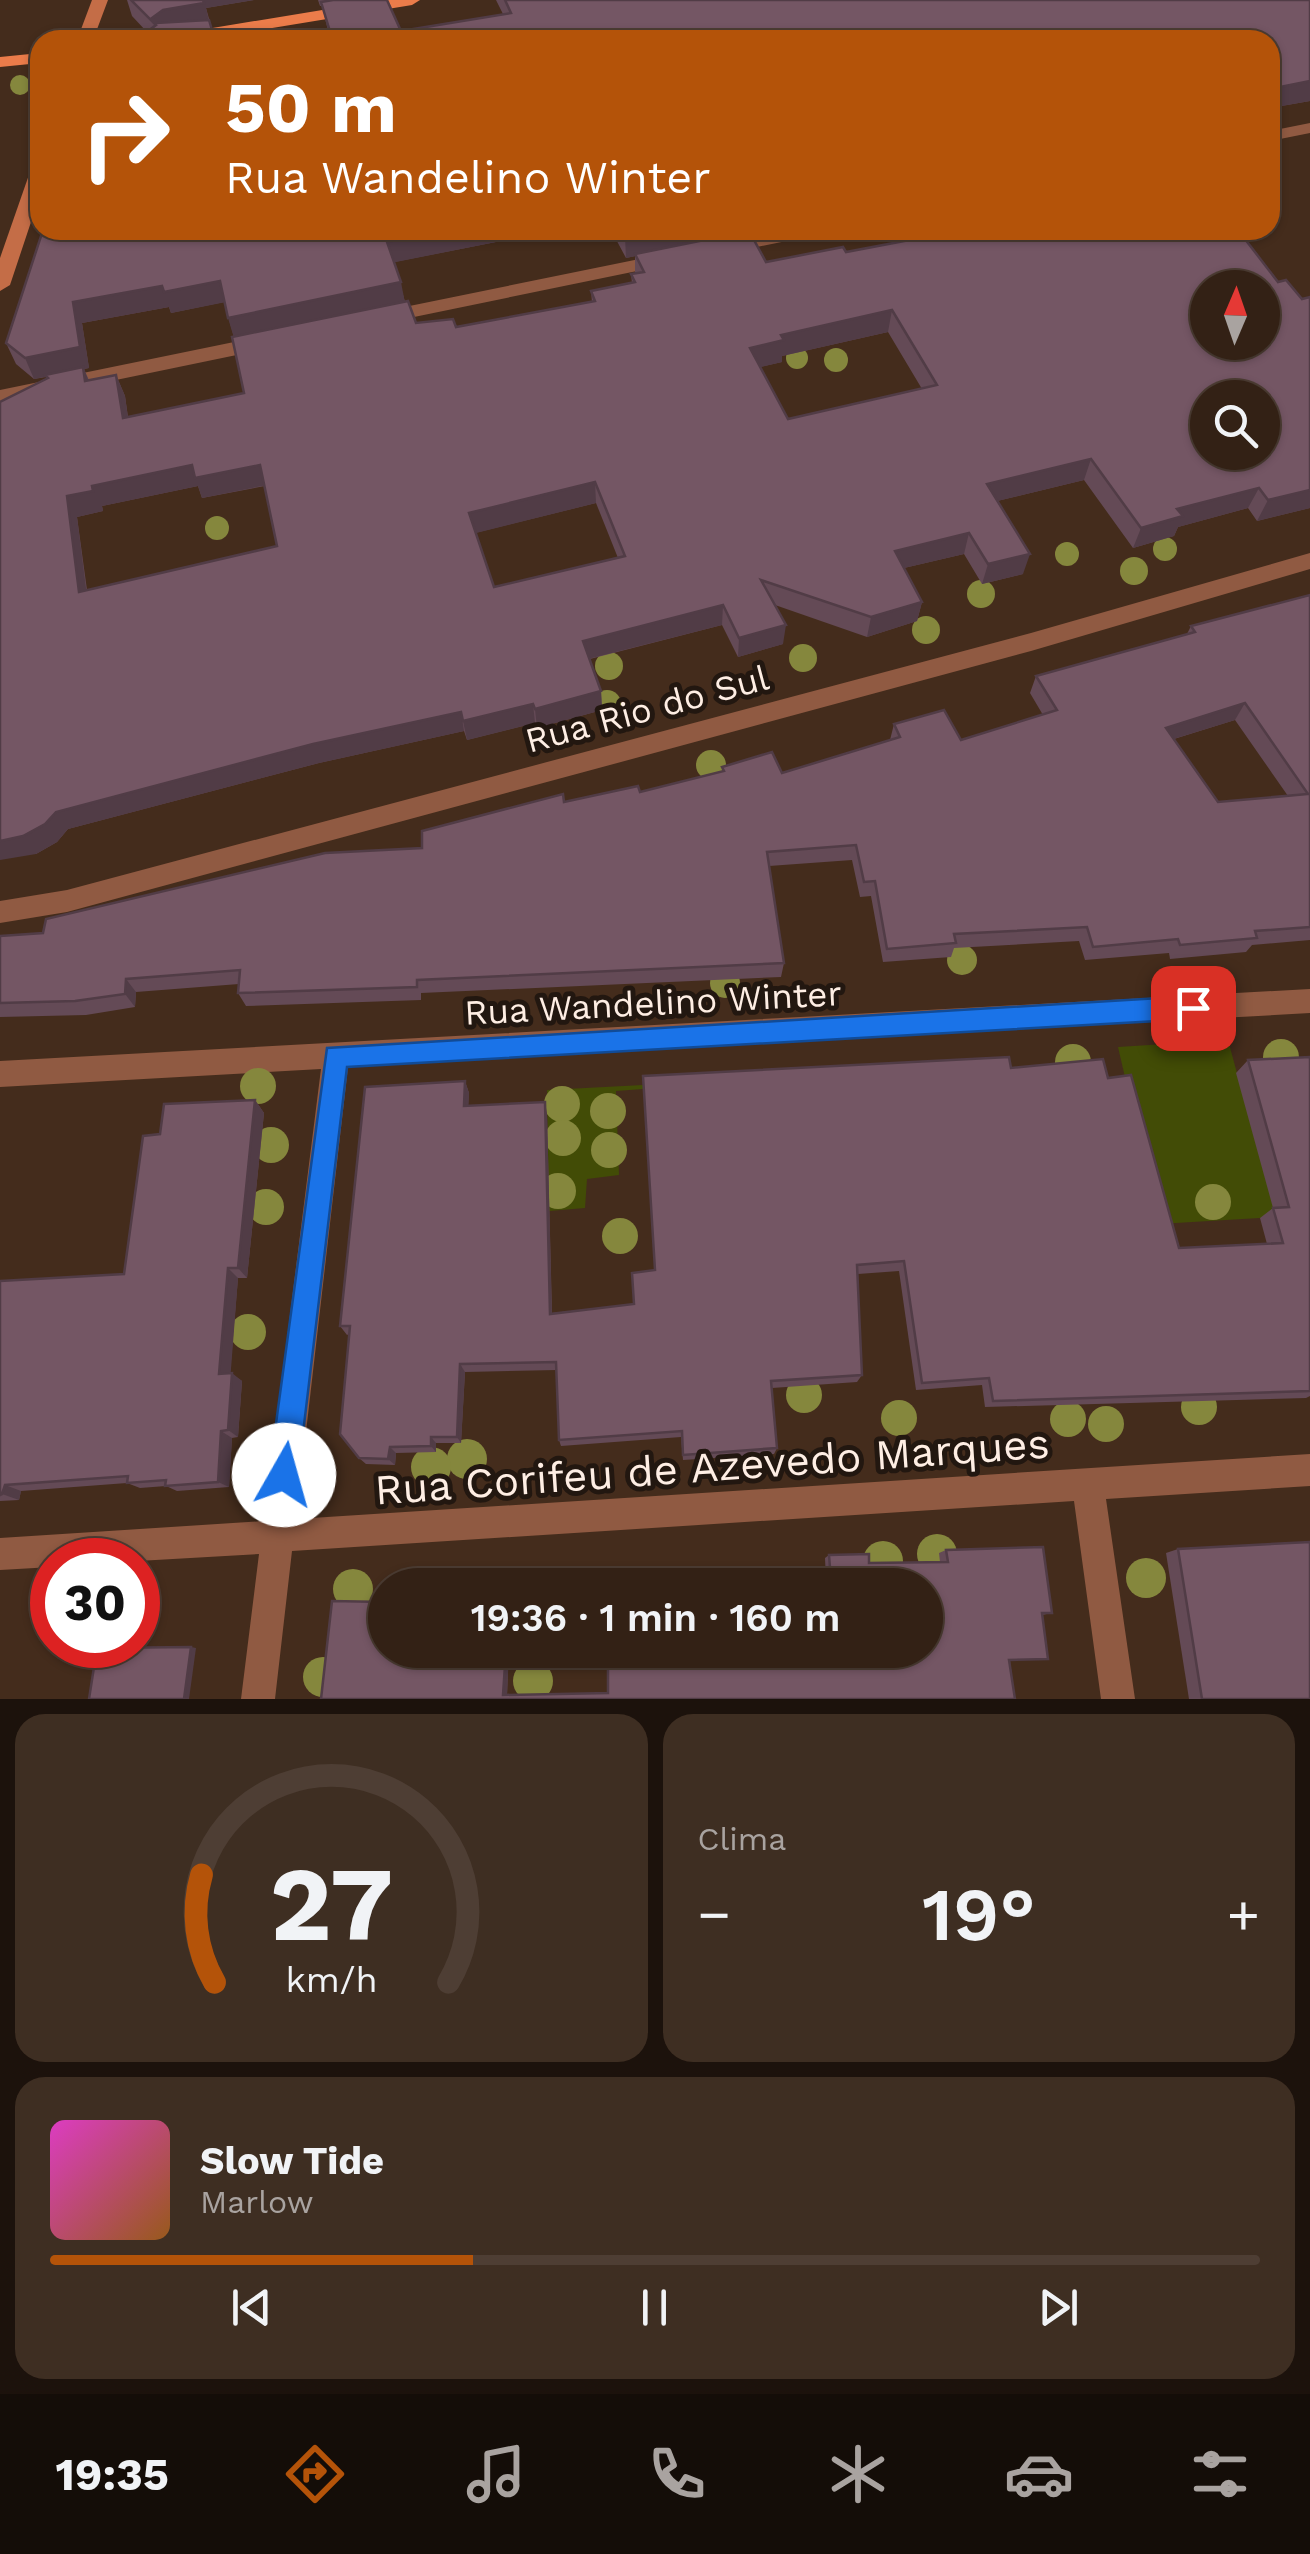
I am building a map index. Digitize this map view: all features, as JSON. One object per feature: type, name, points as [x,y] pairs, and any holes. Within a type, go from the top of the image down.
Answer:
[{"type":"main road","points":[[89,30],[100,0]]},
{"type":"main road","points":[[230,30],[412,0]]},
{"type":"main road","points":[[0,62],[30,59]]},
{"type":"main road","points":[[0,284],[30,198]]},
{"type":"street","points":[[1280,134],[1310,128]]},
{"type":"street","points":[[367,321],[762,240]]},
{"type":"street","points":[[0,396],[290,337]]},
{"type":"street","name":"Rua Rio do Sul","points":[[0,912],[105,890],[1031,642],[1310,561]]},
{"type":"street","name":"Rua Wandelino Winter","points":[[0,1074],[1310,1001]]},
{"type":"street","points":[[258,1699],[336,1056]]},
{"type":"street","name":"Rua Corifeu de Azevedo Marques","points":[[0,1554],[1310,1470]]},
{"type":"street","points":[[1088,1484],[1118,1699]]},
{"type":"green space","points":[[1228,1040],[1276,1217],[1159,1224],[1118,1047]]},
{"type":"green space","points":[[643,1085],[643,1089],[616,1091],[619,1175],[587,1179],[585,1208],[549,1211],[547,1090]]},
{"type":"building","points":[[131,0],[203,0],[204,3],[163,10],[152,18],[156,23],[209,20],[212,30],[149,30],[156,25]]},
{"type":"building","points":[[387,0],[401,30],[330,30],[321,2]]},
{"type":"building","points":[[505,0],[1310,0],[1310,81],[1280,87],[1280,30],[407,30],[511,13]]},
{"type":"building","points":[[40,240],[397,240],[387,242],[401,282],[228,318],[220,281],[164,292],[162,286],[73,302],[80,347],[25,358],[6,343]]},
{"type":"building","points":[[704,240],[754,240],[766,262],[843,247],[846,252],[909,240],[1246,240],[1269,270],[1190,270],[1190,360],[1280,360],[1280,282],[1286,280],[1302,299],[1310,297],[1310,490],[1268,500],[1259,488],[1177,509],[1183,516],[1141,528],[1091,459],[987,484],[1030,554],[988,564],[969,533],[895,551],[922,602],[871,617],[761,580],[786,625],[739,638],[723,605],[583,641],[601,691],[535,709],[533,704],[463,721],[461,712],[313,744],[56,812],[45,824],[23,836],[0,841],[0,402],[48,378],[45,375],[83,367],[85,381],[116,375],[123,418],[244,393],[232,337],[408,301],[416,323],[453,319],[456,327],[595,301],[591,291],[635,282],[631,274],[644,272],[635,254]],"holes":[[[892,310],[937,385],[788,419],[750,348],[784,340],[781,335]],[[192,465],[195,478],[260,465],[277,546],[79,592],[67,496],[93,491],[92,486]],[[595,482],[625,556],[494,587],[469,513]]]},
{"type":"building","points":[[1310,595],[1310,927],[1255,931],[1257,938],[1180,945],[1178,939],[1093,947],[1087,927],[954,934],[956,943],[887,949],[875,881],[864,882],[856,845],[767,852],[784,963],[417,980],[417,987],[238,993],[240,970],[126,979],[125,994],[75,1001],[0,1003],[0,936],[43,933],[46,919],[325,853],[422,848],[422,831],[563,794],[564,802],[638,786],[640,792],[724,771],[722,767],[772,752],[782,773],[900,737],[894,724],[944,710],[961,740],[1057,710],[1036,676],[1195,632],[1191,626]],"holes":[[[1245,703],[1308,794],[1218,802],[1166,728]]]},
{"type":"building","points":[[1009,1057],[1011,1068],[1103,1059],[1108,1078],[1131,1075],[1179,1248],[1283,1243],[1273,1208],[1289,1207],[1248,1060],[1310,1057],[1310,1391],[993,1401],[989,1378],[922,1383],[904,1261],[857,1265],[862,1375],[771,1381],[777,1448],[683,1455],[682,1431],[559,1440],[556,1362],[460,1364],[457,1437],[431,1437],[431,1446],[390,1447],[388,1459],[359,1458],[340,1434],[350,1326],[340,1326],[365,1087],[465,1081],[464,1106],[545,1102],[550,1314],[634,1304],[632,1273],[655,1270],[643,1076]]},
{"type":"building","points":[[255,1100],[238,1268],[228,1268],[219,1374],[232,1373],[228,1430],[221,1431],[218,1482],[165,1486],[166,1480],[127,1483],[128,1476],[5,1485],[0,1495],[0,1281],[124,1274],[143,1136],[160,1134],[164,1104]]},
{"type":"building","points":[[1310,1542],[1310,1699],[1202,1699],[1178,1549]]},
{"type":"building","points":[[1043,1547],[1052,1613],[1042,1613],[1048,1659],[1009,1660],[1015,1699],[321,1699],[332,1601],[368,1602],[368,1668],[505,1668],[503,1695],[608,1693],[608,1668],[943,1668],[943,1568],[830,1568],[829,1555],[869,1554],[869,1563],[948,1562],[946,1550]]},
{"type":"building","points":[[160,1647],[191,1647],[184,1699],[89,1699],[94,1668],[160,1668]]},
{"type":"route","points":[[284,1475],[336,1056],[1193,1008]]}]
